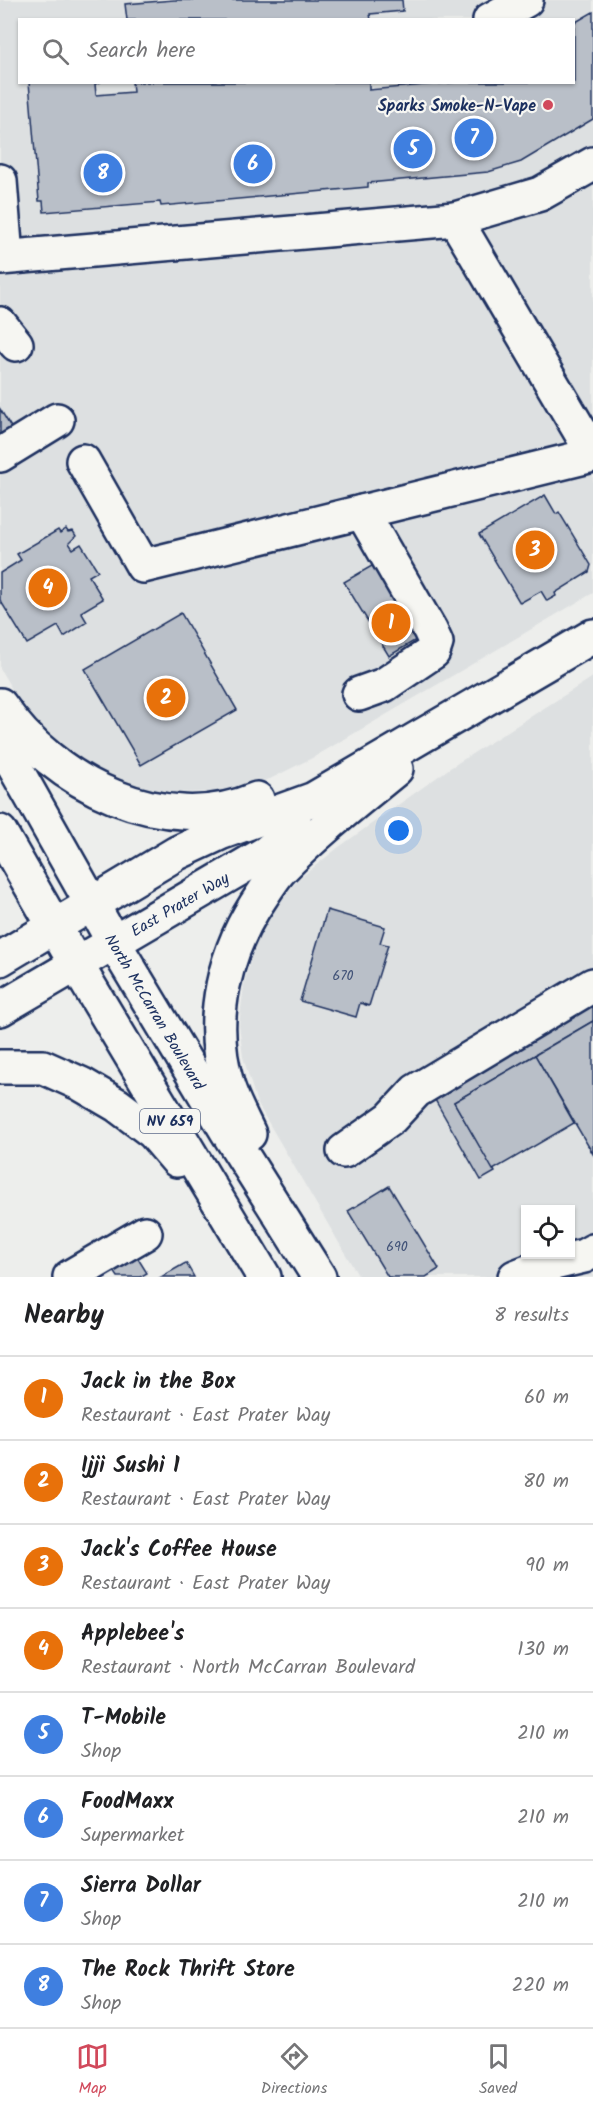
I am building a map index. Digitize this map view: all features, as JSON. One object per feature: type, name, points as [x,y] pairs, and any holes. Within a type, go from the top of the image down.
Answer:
[{"type":"main road","points":[[494,18],[526,0]]},
{"type":"main road","points":[[0,181],[3,258],[455,219],[540,194],[593,164]]},
{"type":"main road","points":[[83,461],[143,566],[593,454],[455,219]]},
{"type":"main road","points":[[0,455],[57,420]]},
{"type":"main road","points":[[359,694],[384,685],[433,652],[436,644],[362,512]]},
{"type":"main road","name":"East Prater Way","points":[[0,959],[177,853],[220,832],[314,799],[593,636]]},
{"type":"main road","points":[[0,705],[12,723],[39,749],[63,769],[90,786],[121,800],[190,812],[210,811],[246,804],[480,703]]},
{"type":"main road","points":[[273,1203],[256,1151],[227,1083],[221,1050],[218,1021],[223,987],[231,953],[240,931],[281,870],[324,829],[480,703]]},
{"type":"main road","name":"North McCarran Boulevard","points":[[0,741],[114,943],[227,1131],[319,1277]]},
{"type":"main road","name":"East Prater Way","points":[[0,1009],[266,853],[292,831],[314,799]]},
{"type":"main road","name":"NV 659","points":[[0,832],[76,964],[264,1277]]},
{"type":"main road","points":[[344,1151],[391,1118],[416,1091],[593,986]]},
{"type":"main road","points":[[0,1066],[43,1067],[81,1084],[117,1105],[153,1132],[183,1167],[264,1277]]},
{"type":"main road","points":[[70,1277],[145,1233]]},
{"type":"main road","points":[[515,1277],[546,1265],[584,1256],[593,1251]]},
{"type":"shaded area","points":[[0,0],[593,0],[593,593],[314,757],[270,779],[218,792],[149,793],[99,775],[55,744],[20,703],[0,669]]},
{"type":"shaded area","points":[[593,677],[593,1277],[359,1277],[257,1103],[243,1057],[239,1025],[244,984],[254,946],[277,904],[300,878],[339,847],[450,768]]},
{"type":"building","points":[[174,0],[402,0],[403,11],[370,14],[371,18],[127,18],[125,4]]},
{"type":"building","points":[[593,12],[593,119],[521,162],[488,172],[368,183],[368,187],[161,206],[160,202],[44,212],[43,201],[39,201],[29,84],[95,84],[96,95],[133,92],[132,84],[369,84],[369,90],[436,84],[575,84],[575,22]]},
{"type":"building","points":[[0,409],[15,434],[0,442]]},
{"type":"building","points":[[545,495],[556,514],[559,512],[591,565],[589,572],[555,593],[556,596],[547,601],[541,591],[520,603],[479,534]]},
{"type":"building","points":[[66,529],[68,532],[73,531],[76,536],[69,543],[73,549],[81,544],[98,571],[89,576],[103,599],[81,612],[87,622],[64,637],[58,626],[27,644],[0,600],[0,573],[21,560],[17,554],[58,530],[60,533]]},
{"type":"building","points":[[377,563],[421,637],[389,656],[344,582]]},
{"type":"building","points":[[181,613],[237,710],[141,765],[85,669]]},
{"type":"building","points":[[327,910],[385,927],[380,943],[388,945],[369,1006],[360,1003],[356,1017],[300,1001]]},
{"type":"building","points":[[593,1004],[593,1021],[454,1102],[495,1172],[481,1180],[434,1098]]},
{"type":"building","points":[[593,1021],[593,1154],[535,1055]]},
{"type":"building","points":[[535,1055],[574,1123],[493,1170],[454,1102]]},
{"type":"building","points":[[389,1186],[439,1269],[426,1277],[388,1277],[348,1211]]},
{"type":"building","points":[[137,1257],[147,1273],[140,1277],[118,1277],[114,1271]]},
{"type":"building","points":[[186,1263],[194,1277],[161,1277],[184,1264]]},
{"type":"place","name":"Sparks Smoke-N-Vape","points":[[548,105]]},
{"type":"place","name":"Sierra Dollar","points":[[474,138]]},
{"type":"place","name":"T-Mobile","points":[[413,149]]},
{"type":"place","name":"FoodMaxx","points":[[253,164]]},
{"type":"place","name":"The Rock Thrift Store","points":[[103,173]]},
{"type":"place","name":"Jack's Coffee House","points":[[535,550]]},
{"type":"place","name":"Applebee's","points":[[48,588]]},
{"type":"place","name":"Jack in the Box","points":[[391,623]]},
{"type":"place","name":"Ijji Sushi 1","points":[[166,698]]}]
